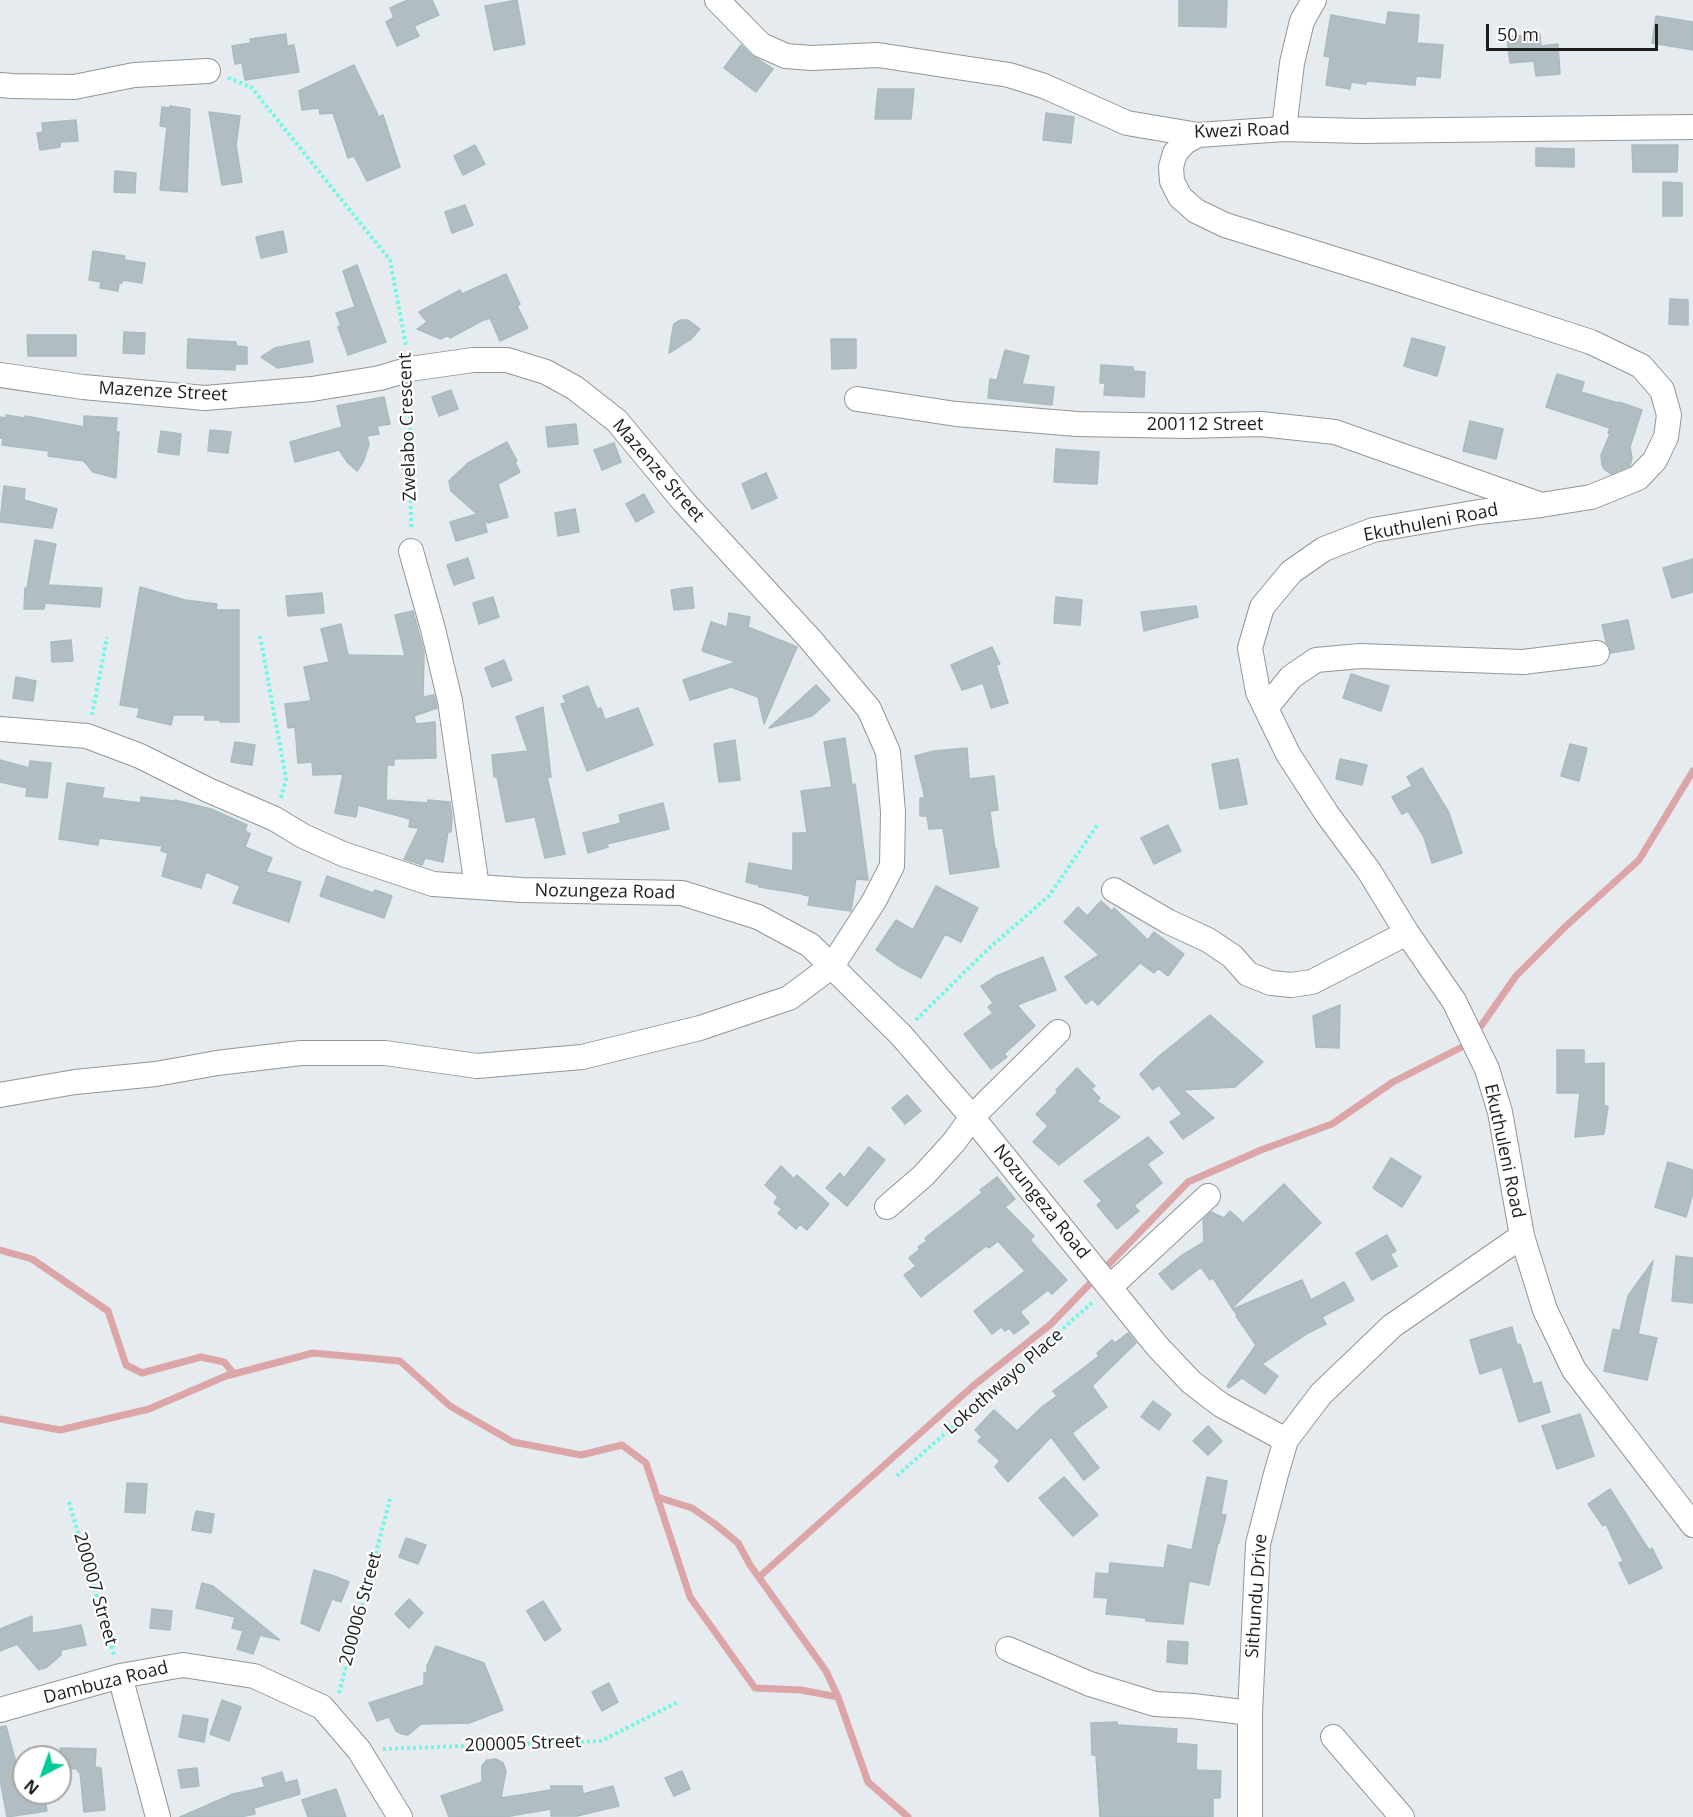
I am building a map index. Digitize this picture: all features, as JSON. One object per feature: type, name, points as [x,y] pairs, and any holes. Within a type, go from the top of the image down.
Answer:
[{"type":"street","name":"Kwezi Road","points":[[717,0],[761,45],[786,56],[811,58],[878,55],[1009,75],[1044,86],[1127,123],[1198,135],[1284,129],[1362,131],[1693,127]]},
{"type":"street","points":[[1284,129],[1292,63],[1302,21],[1314,0]]},
{"type":"street","points":[[0,84],[74,87],[134,75],[208,71]]},
{"type":"street","name":"Ekuthuleni Road","points":[[1198,135],[1185,142],[1175,153],[1171,167],[1172,181],[1180,197],[1196,211],[1225,225],[1591,342],[1641,366],[1662,390],[1669,415],[1666,437],[1655,460],[1638,478],[1591,497],[1479,512],[1373,530],[1324,549],[1291,572],[1262,607],[1250,648],[1258,692],[1288,754],[1454,1000],[1487,1069],[1500,1112],[1522,1236],[1545,1310],[1574,1370],[1693,1525]]},
{"type":"street","name":"Mazenze Street","points":[[0,375],[83,387],[205,398],[312,389],[380,378],[410,369],[473,360],[507,360],[546,372],[575,388],[617,421],[684,502],[810,639],[869,708],[888,752],[893,812],[892,866],[874,901],[832,966]]},
{"type":"street","name":"200112 Street","points":[[857,399],[956,414],[1077,424],[1188,426],[1261,424],[1335,432],[1541,505]]},
{"type":"street","points":[[411,551],[450,701],[477,886]]},
{"type":"street","points":[[1266,708],[1291,677],[1316,660],[1360,656],[1523,662],[1597,652]]},
{"type":"street","name":"Nozungeza Road","points":[[0,729],[87,736],[140,756],[208,790],[275,819],[303,836],[343,854],[433,884],[522,890],[682,893],[758,917],[810,945],[900,1035],[972,1117],[1157,1346],[1191,1382],[1221,1405],[1286,1440]]},
{"type":"street","points":[[1114,890],[1169,922],[1208,939],[1232,956],[1248,974],[1271,983],[1291,986],[1312,982],[1407,933]]},
{"type":"street","points":[[0,1095],[75,1082],[156,1074],[217,1063],[302,1053],[385,1053],[477,1066],[582,1056],[700,1028],[789,998],[832,966]]},
{"type":"street","points":[[887,1207],[923,1176],[954,1142],[972,1117],[1058,1032]]},
{"type":"street","points":[[1110,1287],[1208,1196]]},
{"type":"street","name":"Sithundu Drive","points":[[1250,1817],[1250,1713],[1258,1544],[1286,1440],[1321,1394],[1392,1326],[1522,1236]]},
{"type":"street","points":[[1008,1650],[1090,1684],[1155,1704],[1250,1713]]},
{"type":"street","name":"Dambuza Road","points":[[0,1710],[120,1676],[183,1665],[254,1676],[322,1707],[359,1750],[400,1817]]},
{"type":"street","points":[[120,1676],[158,1817]]},
{"type":"street","points":[[1333,1737],[1402,1817]]},
{"type":"path","name":"Zwelabo Crescent","points":[[208,71],[251,87],[390,260],[410,369],[411,551]]},
{"type":"path","points":[[260,636],[286,778],[275,819]]},
{"type":"path","points":[[87,736],[107,637]]},
{"type":"path","points":[[900,1035],[987,950],[1049,896],[1098,824]]},
{"type":"path","name":"Lokothwayo Place","points":[[897,1476],[1110,1287]]},
{"type":"path","name":"200006 Street","points":[[332,1720],[390,1499]]},
{"type":"path","name":"200007 Street","points":[[69,1502],[120,1676]]},
{"type":"path","name":"200005 Street","points":[[359,1750],[601,1741],[678,1702]]},
{"type":"building","points":[[408,0],[432,0],[439,15],[414,26],[419,36],[397,46],[386,22],[394,17],[390,8]]},
{"type":"building","points":[[517,0],[525,44],[494,50],[485,6]]},
{"type":"building","points":[[1179,0],[1227,0],[1226,27],[1179,26]]},
{"type":"building","points":[[1388,12],[1419,15],[1417,43],[1443,45],[1440,78],[1416,76],[1415,85],[1351,82],[1350,89],[1326,85],[1330,57],[1324,56],[1331,15],[1386,25]]},
{"type":"building","points":[[1656,16],[1693,22],[1693,50],[1652,43]]},
{"type":"building","points":[[286,34],[287,46],[294,45],[299,72],[245,80],[242,63],[235,64],[232,46],[251,43],[250,39]]},
{"type":"building","points":[[1540,34],[1541,46],[1558,44],[1560,74],[1536,76],[1534,61],[1510,63],[1507,37]]},
{"type":"building","points":[[741,45],[751,55],[773,69],[756,92],[724,68]]},
{"type":"building","points":[[354,65],[379,117],[383,115],[400,167],[367,181],[354,156],[348,158],[333,113],[320,114],[319,108],[302,110],[299,91]]},
{"type":"building","points":[[878,89],[914,89],[911,119],[875,119]]},
{"type":"building","points":[[170,106],[190,109],[187,192],[160,190],[167,127],[160,126],[162,107],[170,108]]},
{"type":"building","points":[[209,112],[240,116],[236,145],[242,182],[222,185]]},
{"type":"building","points":[[1046,113],[1074,117],[1071,143],[1043,140]]},
{"type":"building","points":[[76,120],[78,141],[60,142],[60,147],[40,150],[37,133],[43,132],[42,123]]},
{"type":"building","points":[[475,145],[485,164],[463,175],[454,156]]},
{"type":"building","points":[[1632,145],[1678,145],[1677,172],[1633,172]]},
{"type":"building","points":[[1536,148],[1574,149],[1574,167],[1536,166]]},
{"type":"building","points":[[115,171],[136,173],[135,193],[114,192]]},
{"type":"building","points":[[1663,182],[1682,183],[1682,216],[1663,216]]},
{"type":"building","points":[[465,205],[473,225],[452,233],[445,212]]},
{"type":"building","points":[[283,231],[287,252],[261,258],[256,237]]},
{"type":"building","points":[[93,251],[125,256],[124,260],[145,263],[142,283],[122,280],[118,291],[100,288],[101,282],[89,280]]},
{"type":"building","points":[[357,265],[386,342],[348,355],[338,327],[341,326],[336,313],[355,307],[343,271]]},
{"type":"building","points":[[506,274],[520,304],[517,306],[528,328],[500,341],[490,318],[450,338],[448,335],[441,339],[417,329],[427,322],[419,312],[460,290],[462,294]]},
{"type":"building","points":[[1670,299],[1688,300],[1688,325],[1669,324]]},
{"type":"building","points":[[680,320],[688,320],[700,329],[691,339],[669,353],[674,324]]},
{"type":"building","points":[[124,332],[145,333],[144,354],[123,353]]},
{"type":"building","points":[[27,335],[76,335],[76,356],[28,356]]},
{"type":"building","points":[[1412,338],[1445,347],[1437,376],[1404,366]]},
{"type":"building","points":[[188,339],[236,342],[236,346],[247,347],[247,364],[235,364],[235,370],[187,368]]},
{"type":"building","points":[[831,339],[856,339],[856,368],[832,369]]},
{"type":"building","points":[[309,341],[313,362],[278,368],[261,357],[275,348]]},
{"type":"building","points":[[1005,350],[1029,356],[1022,384],[1054,387],[1052,405],[988,398],[990,379],[997,380]]},
{"type":"building","points":[[1101,365],[1133,367],[1133,371],[1145,372],[1144,397],[1104,395],[1105,383],[1100,383]]},
{"type":"building","points":[[1557,374],[1584,382],[1581,392],[1642,410],[1630,447],[1632,458],[1630,466],[1611,474],[1604,469],[1601,455],[1610,434],[1608,433],[1610,428],[1546,407]]},
{"type":"building","points":[[451,390],[458,409],[439,416],[432,397]]},
{"type":"building","points":[[384,397],[390,424],[377,426],[379,434],[367,436],[369,445],[357,471],[339,450],[295,462],[290,442],[342,427],[337,406]]},
{"type":"building","points":[[6,415],[25,418],[25,416],[84,427],[84,416],[117,418],[116,432],[119,432],[116,478],[93,472],[84,461],[48,456],[49,451],[2,445],[0,417],[6,418]]},
{"type":"building","points":[[1470,421],[1503,429],[1496,459],[1463,451]]},
{"type":"building","points":[[576,424],[578,444],[548,447],[546,427]]},
{"type":"building","points":[[210,430],[231,432],[228,453],[208,451]]},
{"type":"building","points":[[161,431],[181,434],[179,455],[158,452]]},
{"type":"building","points":[[507,442],[520,472],[498,484],[508,517],[488,523],[484,519],[487,532],[456,541],[450,522],[477,514],[451,491],[449,481],[468,463]]},
{"type":"building","points":[[614,443],[621,462],[602,470],[594,450]]},
{"type":"building","points":[[1056,449],[1099,452],[1097,484],[1054,482]]},
{"type":"building","points":[[766,473],[777,498],[752,509],[742,484]]},
{"type":"building","points":[[4,486],[25,489],[24,500],[57,509],[52,528],[0,522]]},
{"type":"building","points":[[644,494],[654,512],[636,522],[626,504]]},
{"type":"building","points":[[575,509],[579,532],[558,536],[555,513]]},
{"type":"building","points":[[35,540],[56,544],[48,585],[102,588],[100,607],[45,603],[44,609],[24,609],[25,588],[27,588]]},
{"type":"building","points":[[468,558],[474,578],[454,585],[447,565]]},
{"type":"building","points":[[1693,559],[1693,592],[1672,598],[1663,568]]},
{"type":"building","points":[[140,587],[185,600],[217,604],[216,610],[239,610],[239,722],[205,720],[205,715],[173,715],[171,725],[137,717],[140,708],[120,705]]},
{"type":"building","points":[[692,587],[694,608],[674,610],[671,590]]},
{"type":"building","points":[[322,593],[324,613],[288,616],[286,596]]},
{"type":"building","points":[[493,597],[499,617],[479,624],[473,603]]},
{"type":"building","points":[[1056,597],[1082,600],[1080,625],[1054,623]]},
{"type":"building","points":[[1196,606],[1198,617],[1144,631],[1141,612]]},
{"type":"building","points":[[413,611],[424,652],[423,697],[434,695],[437,708],[414,716],[416,724],[435,722],[436,758],[394,759],[394,765],[387,765],[386,800],[450,802],[451,832],[448,832],[443,862],[425,858],[422,865],[404,859],[419,828],[409,827],[410,819],[358,805],[356,817],[335,813],[343,774],[313,775],[312,762],[298,763],[295,727],[288,728],[285,704],[311,701],[304,667],[329,662],[321,629],[341,624],[348,655],[405,656],[395,615]]},
{"type":"building","points":[[729,613],[750,617],[748,627],[797,647],[764,724],[758,697],[731,687],[690,700],[683,680],[736,662],[702,651],[711,622],[727,627]]},
{"type":"building","points":[[1628,620],[1634,649],[1611,653],[1602,625]]},
{"type":"building","points":[[71,640],[73,661],[52,662],[51,642]]},
{"type":"building","points":[[992,647],[1000,664],[996,665],[1008,703],[991,708],[983,683],[962,690],[951,665]]},
{"type":"building","points":[[504,660],[512,680],[492,687],[485,668]]},
{"type":"building","points":[[1351,674],[1389,686],[1381,711],[1343,698]]},
{"type":"building","points":[[16,677],[36,681],[33,701],[13,698]]},
{"type":"building","points":[[816,685],[830,700],[812,716],[769,728]]},
{"type":"building","points":[[588,686],[597,709],[601,708],[605,720],[638,708],[653,745],[587,771],[561,704],[566,703],[563,696]]},
{"type":"building","points":[[543,707],[551,777],[547,777],[565,854],[545,858],[535,817],[506,822],[497,776],[494,777],[492,755],[528,751],[516,717]]},
{"type":"building","points":[[845,738],[852,785],[855,784],[868,880],[856,879],[851,911],[808,905],[810,896],[759,887],[759,885],[746,882],[749,863],[793,871],[793,833],[807,833],[801,791],[832,787],[824,742]]},
{"type":"building","points":[[735,740],[740,780],[719,782],[714,744]]},
{"type":"building","points":[[235,742],[255,745],[252,765],[231,762]]},
{"type":"building","points":[[1570,744],[1587,748],[1579,781],[1561,776]]},
{"type":"building","points":[[967,748],[969,779],[994,776],[998,810],[990,811],[999,867],[950,874],[943,828],[929,829],[927,816],[920,816],[920,798],[925,798],[915,756],[934,751]]},
{"type":"building","points":[[1238,759],[1247,804],[1220,809],[1212,764]]},
{"type":"building","points":[[1340,759],[1367,765],[1362,785],[1336,779]]},
{"type":"building","points":[[0,760],[29,768],[30,761],[51,763],[47,798],[26,796],[27,788],[0,782]]},
{"type":"building","points":[[1422,768],[1449,813],[1462,853],[1432,863],[1424,837],[1408,811],[1402,814],[1392,797],[1412,786],[1407,777]]},
{"type":"building","points":[[67,783],[104,788],[102,798],[141,803],[141,797],[175,800],[211,809],[247,825],[245,831],[250,834],[245,847],[272,858],[266,872],[301,882],[289,922],[233,903],[240,886],[206,872],[201,888],[162,876],[168,853],[161,851],[162,846],[99,838],[98,845],[59,839]]},
{"type":"building","points":[[663,803],[669,829],[607,844],[608,847],[588,853],[583,833],[621,823],[619,815]]},
{"type":"building","points":[[1168,825],[1181,851],[1154,864],[1141,838]]},
{"type":"building","points":[[327,876],[373,893],[375,890],[392,896],[384,918],[320,896]]},
{"type":"building","points":[[936,886],[978,908],[961,942],[945,934],[921,978],[876,950],[896,920],[913,930]]},
{"type":"building","points":[[1101,901],[1112,911],[1114,908],[1148,940],[1154,932],[1184,954],[1168,976],[1158,968],[1154,973],[1140,963],[1098,1005],[1092,999],[1086,1004],[1065,977],[1099,955],[1064,922],[1078,907],[1087,916]]},
{"type":"building","points":[[1043,957],[1056,990],[1017,1005],[1035,1026],[1004,1054],[1007,1057],[991,1069],[964,1034],[993,1013],[988,1007],[993,1003],[981,986],[996,976]]},
{"type":"building","points":[[1340,1005],[1339,1048],[1316,1047],[1313,1016]]},
{"type":"building","points":[[1210,1015],[1263,1062],[1235,1087],[1183,1090],[1214,1118],[1183,1139],[1170,1122],[1182,1114],[1159,1085],[1153,1090],[1140,1074]]},
{"type":"building","points":[[1557,1050],[1584,1050],[1584,1064],[1604,1063],[1604,1106],[1608,1106],[1604,1134],[1575,1137],[1580,1093],[1557,1093]]},
{"type":"building","points":[[1077,1068],[1095,1086],[1091,1089],[1100,1098],[1097,1101],[1120,1117],[1059,1165],[1033,1142],[1048,1126],[1036,1114]]},
{"type":"building","points":[[907,1095],[921,1111],[905,1124],[892,1108]]},
{"type":"building","points":[[1148,1137],[1163,1153],[1147,1164],[1162,1183],[1134,1206],[1139,1211],[1117,1229],[1097,1205],[1102,1201],[1084,1181]]},
{"type":"building","points":[[869,1147],[885,1160],[847,1206],[826,1188],[840,1173],[844,1178]]},
{"type":"building","points":[[1391,1158],[1421,1177],[1402,1207],[1373,1188]]},
{"type":"building","points":[[1668,1162],[1693,1170],[1693,1193],[1686,1217],[1655,1207]]},
{"type":"building","points":[[781,1166],[794,1179],[797,1175],[829,1204],[807,1230],[800,1224],[796,1229],[778,1213],[782,1209],[774,1203],[778,1197],[765,1185]]},
{"type":"building","points":[[997,1177],[1015,1199],[1005,1207],[1034,1236],[1030,1240],[1067,1280],[1052,1294],[1048,1290],[1020,1312],[1029,1323],[1014,1334],[1009,1328],[1005,1331],[1001,1327],[992,1334],[974,1311],[1025,1271],[998,1241],[989,1248],[986,1246],[921,1297],[904,1275],[916,1266],[909,1258],[920,1249],[918,1247],[927,1241],[925,1238],[982,1193],[980,1190]]},
{"type":"building","points":[[1284,1184],[1321,1223],[1232,1308],[1213,1278],[1210,1280],[1201,1267],[1172,1290],[1159,1274],[1181,1256],[1204,1242],[1203,1220],[1211,1212],[1224,1218],[1230,1211],[1243,1223]]},
{"type":"building","points":[[1387,1235],[1396,1251],[1390,1254],[1397,1266],[1372,1280],[1356,1253]]},
{"type":"building","points":[[1676,1256],[1693,1258],[1693,1303],[1672,1301]]},
{"type":"building","points":[[1653,1261],[1638,1334],[1657,1338],[1647,1380],[1604,1371],[1613,1329],[1620,1331],[1628,1296]]},
{"type":"building","points":[[1302,1280],[1311,1300],[1344,1282],[1354,1300],[1322,1317],[1326,1324],[1308,1333],[1262,1364],[1278,1376],[1265,1394],[1242,1378],[1229,1388],[1227,1386],[1256,1345],[1233,1309]]},
{"type":"building","points":[[1512,1327],[1533,1384],[1541,1382],[1550,1412],[1519,1422],[1502,1367],[1480,1374],[1470,1340]]},
{"type":"building","points":[[1128,1333],[1136,1343],[1092,1386],[1107,1407],[1072,1433],[1099,1468],[1084,1480],[1051,1437],[1008,1482],[995,1467],[1000,1461],[978,1441],[982,1437],[975,1430],[994,1410],[1017,1431],[1057,1396],[1053,1391],[1099,1356],[1097,1353],[1112,1340],[1115,1343]]},
{"type":"building","points":[[1153,1401],[1171,1414],[1159,1430],[1141,1417]]},
{"type":"building","points":[[1580,1414],[1594,1456],[1557,1469],[1542,1426]]},
{"type":"building","points":[[1208,1426],[1222,1441],[1208,1455],[1193,1441]]},
{"type":"building","points":[[1064,1477],[1098,1515],[1073,1536],[1039,1498]]},
{"type":"building","points":[[1207,1477],[1227,1481],[1221,1514],[1226,1515],[1209,1585],[1189,1581],[1183,1624],[1106,1614],[1108,1598],[1094,1597],[1096,1573],[1109,1574],[1110,1563],[1164,1568],[1168,1545],[1192,1550]]},
{"type":"building","points":[[127,1483],[147,1484],[145,1513],[125,1512]]},
{"type":"building","points":[[1610,1489],[1649,1550],[1652,1548],[1662,1568],[1629,1584],[1619,1563],[1623,1561],[1606,1524],[1603,1526],[1588,1504]]},
{"type":"building","points":[[196,1511],[214,1514],[211,1533],[192,1530]]},
{"type":"building","points":[[406,1538],[426,1545],[418,1564],[399,1557]]},
{"type":"building","points":[[314,1570],[349,1582],[341,1602],[332,1599],[319,1631],[301,1623]]},
{"type":"building","points":[[202,1583],[213,1586],[280,1640],[260,1635],[253,1654],[237,1649],[243,1631],[232,1628],[235,1617],[196,1608]]},
{"type":"building","points":[[409,1599],[423,1613],[409,1628],[395,1614]]},
{"type":"building","points":[[543,1601],[561,1630],[545,1641],[527,1611]]},
{"type":"building","points":[[152,1609],[172,1611],[170,1630],[150,1628]]},
{"type":"building","points":[[32,1616],[32,1633],[81,1625],[86,1645],[61,1650],[61,1655],[46,1668],[39,1670],[17,1644],[0,1651],[0,1629]]},
{"type":"building","points":[[1168,1641],[1188,1642],[1187,1664],[1167,1662]]},
{"type":"building","points":[[436,1646],[484,1663],[503,1710],[469,1723],[421,1724],[408,1735],[396,1731],[389,1717],[377,1721],[369,1703],[424,1685],[424,1673],[427,1673],[427,1666]]},
{"type":"building","points":[[609,1683],[618,1702],[602,1711],[592,1692]]},
{"type":"building","points":[[222,1700],[241,1707],[229,1741],[210,1734]]},
{"type":"building","points":[[183,1715],[208,1719],[204,1742],[179,1737]]},
{"type":"building","points":[[1117,1722],[1118,1725],[1177,1729],[1176,1743],[1197,1745],[1196,1770],[1221,1771],[1220,1798],[1213,1798],[1213,1817],[1100,1817],[1096,1755],[1092,1755],[1091,1723]]},
{"type":"building","points":[[6,1726],[12,1748],[12,1805],[46,1805],[47,1811],[7,1817],[0,1779],[0,1727]]},
{"type":"building","points":[[72,1748],[96,1749],[95,1767],[101,1768],[105,1810],[84,1812],[78,1769],[72,1769]]},
{"type":"building","points":[[496,1759],[503,1763],[506,1771],[501,1798],[551,1790],[551,1786],[582,1786],[583,1794],[613,1786],[619,1806],[577,1816],[551,1816],[551,1809],[505,1817],[449,1817],[441,1796],[482,1782],[482,1766],[487,1760]]},
{"type":"building","points":[[197,1768],[199,1786],[181,1788],[178,1770]]},
{"type":"building","points":[[682,1771],[690,1789],[674,1796],[665,1778]]},
{"type":"building","points":[[282,1772],[285,1783],[297,1780],[300,1794],[254,1808],[255,1814],[240,1817],[180,1817],[233,1794],[265,1787],[262,1778]]},
{"type":"building","points":[[336,1789],[346,1817],[308,1817],[302,1800]]},
{"type":"waterway","points":[[1481,1026],[1516,976],[1566,926],[1639,860],[1693,771]]},
{"type":"waterway","points":[[759,1577],[973,1386],[1051,1324],[1188,1182],[1261,1150],[1332,1124],[1393,1082],[1460,1048]]},
{"type":"waterway","points":[[0,1250],[32,1259],[108,1311],[126,1365],[142,1373],[201,1357],[224,1362],[234,1374]]},
{"type":"waterway","points":[[0,1419],[60,1430],[149,1409],[226,1376],[313,1353],[400,1361],[450,1406],[513,1442],[581,1455],[622,1445],[646,1463],[690,1597],[755,1688],[801,1690],[838,1697],[868,1782],[908,1817]]},
{"type":"waterway","points":[[657,1497],[692,1508],[738,1543],[750,1565],[826,1671],[838,1697]]}]
